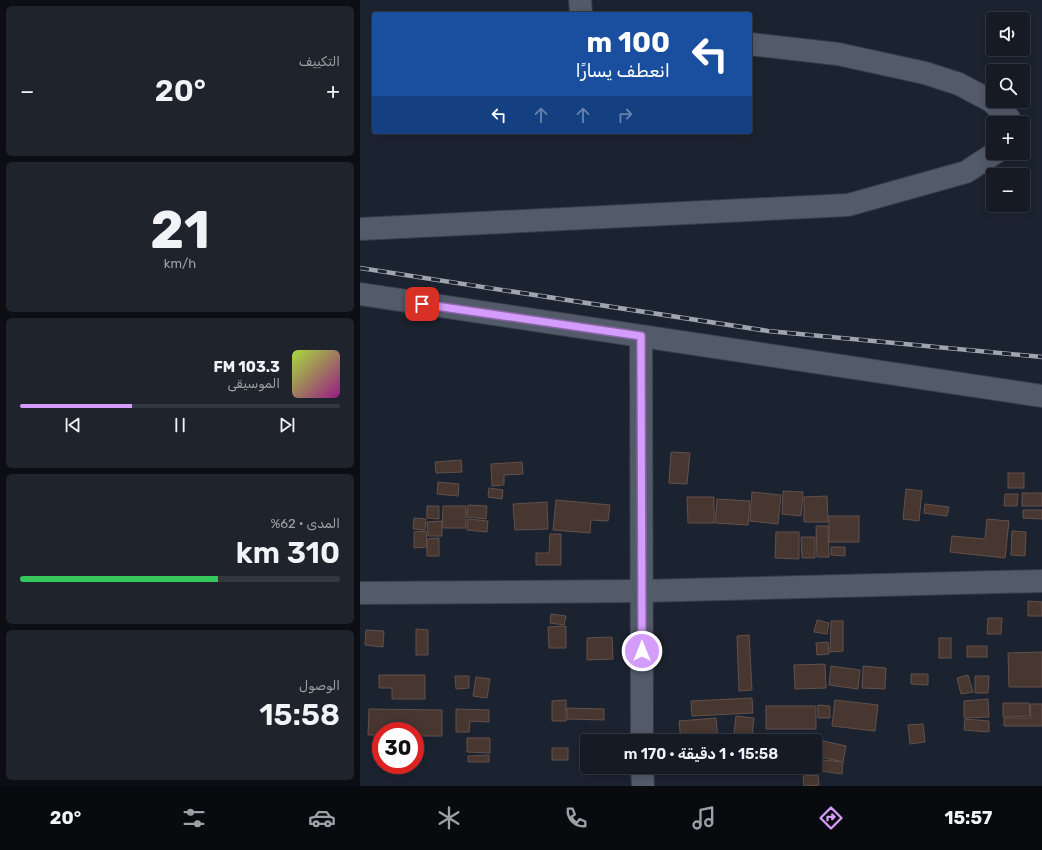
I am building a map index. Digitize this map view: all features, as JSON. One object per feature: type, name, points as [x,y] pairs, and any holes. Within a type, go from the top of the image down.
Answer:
[{"type":"street","points":[[580,0],[581,12]]},
{"type":"street","points":[[752,44],[838,54],[926,73],[959,84],[991,101],[1007,116]]},
{"type":"street","points":[[360,229],[848,205],[966,172],[986,159]]},
{"type":"street","points":[[360,294],[1042,396]]},
{"type":"street","points":[[641,336],[642,734]]},
{"type":"street","points":[[360,593],[642,591],[1042,581]]},
{"type":"street","points":[[642,774],[642,786]]},
{"type":"building","points":[[671,452],[690,453],[687,484],[669,483]]},
{"type":"building","points":[[461,460],[462,472],[436,473],[435,462]]},
{"type":"building","points":[[522,462],[523,474],[504,475],[504,485],[492,486],[491,464]]},
{"type":"building","points":[[1008,473],[1024,473],[1024,488],[1008,488]]},
{"type":"building","points":[[438,482],[459,484],[458,496],[437,494]]},
{"type":"building","points":[[489,488],[503,490],[502,499],[488,497]]},
{"type":"building","points":[[906,489],[922,491],[919,521],[903,519]]},
{"type":"building","points":[[783,491],[803,492],[801,516],[782,514]]},
{"type":"building","points":[[752,492],[781,495],[778,524],[750,521]]},
{"type":"building","points":[[1022,493],[1042,493],[1042,506],[1022,506]]},
{"type":"building","points":[[1005,494],[1018,494],[1017,506],[1004,506]]},
{"type":"building","points":[[827,496],[828,522],[804,522],[804,497]]},
{"type":"building","points":[[687,497],[714,497],[714,523],[688,523]]},
{"type":"building","points":[[717,499],[750,501],[748,525],[715,523]]},
{"type":"building","points":[[556,500],[610,505],[608,521],[591,520],[590,533],[553,530]]},
{"type":"building","points":[[547,502],[548,529],[515,530],[513,504]]},
{"type":"building","points":[[925,504],[949,507],[947,516],[924,513]]},
{"type":"building","points":[[468,505],[487,506],[486,519],[467,517]]},
{"type":"building","points":[[427,506],[439,506],[439,519],[427,518]]},
{"type":"building","points":[[443,506],[466,506],[466,528],[442,528]]},
{"type":"building","points":[[1023,510],[1042,510],[1042,519],[1023,518]]},
{"type":"building","points":[[829,516],[859,516],[859,542],[829,542]]},
{"type":"building","points":[[414,518],[426,519],[425,530],[413,529]]},
{"type":"building","points":[[468,519],[488,521],[487,532],[467,530]]},
{"type":"building","points":[[987,519],[1009,521],[1005,558],[950,552],[952,536],[985,539]]},
{"type":"building","points":[[442,521],[442,536],[428,536],[427,522]]},
{"type":"building","points":[[816,526],[828,526],[829,557],[817,557]]},
{"type":"building","points":[[426,531],[427,547],[414,548],[414,532]]},
{"type":"building","points":[[1012,531],[1026,532],[1025,556],[1011,555]]},
{"type":"building","points":[[776,532],[799,532],[799,559],[775,558]]},
{"type":"building","points":[[550,534],[561,534],[561,565],[536,565],[536,553],[549,553]]},
{"type":"building","points":[[801,537],[815,537],[815,558],[802,558]]},
{"type":"building","points":[[439,538],[439,556],[427,556],[427,539]]},
{"type":"building","points":[[831,547],[845,547],[845,556],[831,555]]},
{"type":"building","points":[[1028,601],[1042,602],[1042,616],[1028,616]]},
{"type":"building","points":[[551,614],[566,616],[564,625],[550,623]]},
{"type":"building","points":[[988,618],[1002,618],[1001,634],[987,634]]},
{"type":"building","points":[[817,620],[829,623],[827,634],[814,632]]},
{"type":"building","points":[[831,621],[843,621],[843,651],[830,652]]},
{"type":"building","points":[[566,626],[566,648],[549,648],[548,627]]},
{"type":"building","points":[[416,629],[428,630],[428,655],[416,655]]},
{"type":"building","points":[[366,630],[384,631],[383,647],[365,645]]},
{"type":"building","points":[[749,635],[752,690],[739,691],[737,636]]},
{"type":"building","points":[[612,637],[613,659],[587,660],[587,638]]},
{"type":"building","points":[[939,638],[951,638],[951,658],[939,658]]},
{"type":"building","points":[[828,642],[829,654],[817,655],[816,643]]},
{"type":"building","points":[[967,646],[987,646],[987,657],[967,657]]},
{"type":"building","points":[[1042,652],[1042,687],[1009,687],[1008,653]]},
{"type":"building","points":[[825,664],[826,688],[795,689],[794,665]]},
{"type":"building","points":[[831,666],[860,670],[858,689],[829,685]]},
{"type":"building","points":[[863,666],[886,668],[885,689],[862,688]]},
{"type":"building","points":[[911,674],[928,674],[928,685],[911,684]]},
{"type":"building","points":[[379,675],[425,675],[425,699],[392,699],[392,688],[379,688]]},
{"type":"building","points":[[968,675],[973,692],[961,694],[957,678]]},
{"type":"building","points":[[455,676],[469,676],[469,688],[456,689]]},
{"type":"building","points":[[975,676],[989,676],[988,693],[975,693]]},
{"type":"building","points":[[476,677],[490,679],[487,698],[473,696]]},
{"type":"building","points":[[752,698],[753,713],[692,716],[691,701]]},
{"type":"building","points":[[988,699],[989,717],[964,718],[964,701]]},
{"type":"building","points":[[566,700],[566,721],[552,721],[552,701]]},
{"type":"building","points":[[835,700],[878,705],[875,731],[832,726]]},
{"type":"building","points":[[1003,703],[1029,703],[1030,716],[1003,717]]},
{"type":"building","points":[[1030,704],[1042,704],[1042,726],[1004,726],[1004,718],[1031,718]]},
{"type":"building","points":[[818,705],[830,706],[830,718],[818,718]]},
{"type":"building","points":[[766,706],[816,706],[816,729],[766,729]]},
{"type":"building","points":[[567,708],[604,709],[604,720],[567,719]]},
{"type":"building","points":[[369,709],[442,710],[442,736],[424,736],[424,722],[372,722],[372,735],[368,735]]},
{"type":"building","points":[[456,709],[489,710],[489,722],[470,721],[469,732],[456,732]]},
{"type":"building","points":[[736,716],[754,718],[752,734],[734,734]]},
{"type":"building","points":[[716,718],[717,734],[680,734],[679,721]]},
{"type":"building","points":[[965,719],[989,721],[989,732],[964,730]]},
{"type":"building","points":[[923,724],[925,742],[910,744],[908,725]]},
{"type":"building","points":[[467,738],[490,738],[490,753],[467,752]]},
{"type":"building","points":[[822,741],[846,746],[843,762],[822,757]]},
{"type":"building","points":[[552,748],[568,748],[568,760],[552,760]]},
{"type":"building","points":[[489,755],[489,762],[468,762],[468,756]]},
{"type":"building","points":[[822,760],[843,762],[842,774],[822,771]]},
{"type":"building","points":[[818,775],[819,785],[804,786],[803,776]]},
{"type":"railway","points":[[360,268],[768,331],[1042,357]]},
{"type":"route","points":[[422,304],[641,336],[642,651]]}]
